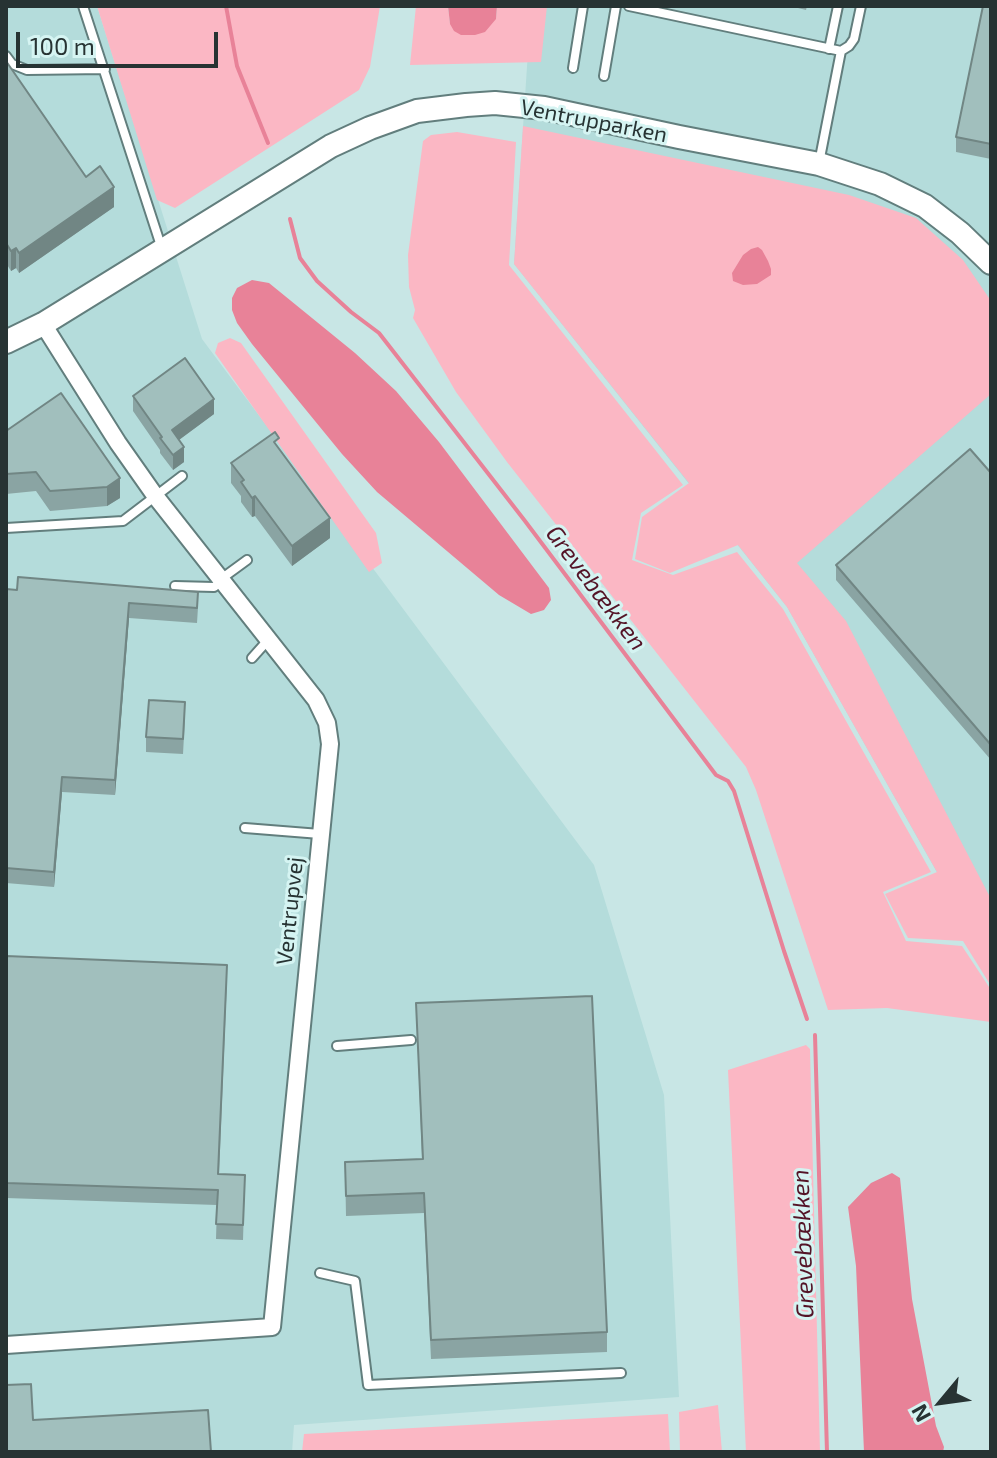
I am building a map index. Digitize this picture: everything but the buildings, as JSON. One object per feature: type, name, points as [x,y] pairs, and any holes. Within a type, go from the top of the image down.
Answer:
[{"type":"street","name":"Ventrupparken","points":[[6,342],[43,324],[331,146],[417,111],[466,105],[495,103],[544,108],[819,164],[880,184],[925,206],[960,233],[991,263]]},
{"type":"street","name":"Ventrupvej","points":[[6,1345],[272,1327],[330,744],[327,723],[316,700],[156,497],[43,324]]},
{"type":"lane","points":[[83,6],[162,249]]},
{"type":"lane","points":[[573,68],[583,6]]},
{"type":"lane","points":[[604,76],[616,6]]},
{"type":"lane","points":[[829,49],[838,6]]},
{"type":"lane","points":[[634,7],[841,51],[854,39],[861,6]]},
{"type":"lane","points":[[819,164],[841,51]]},
{"type":"lane","points":[[6,56],[12,64],[27,70],[105,69]]},
{"type":"lane","points":[[6,528],[123,521],[182,476]]},
{"type":"lane","points":[[175,586],[214,587],[247,560]]},
{"type":"lane","points":[[252,658],[269,639]]},
{"type":"lane","points":[[245,828],[320,834]]},
{"type":"lane","points":[[337,1046],[411,1040]]},
{"type":"lane","points":[[320,1273],[355,1281],[368,1385],[621,1373]]},
{"type":"shaded area","points":[[6,6],[97,6],[202,339],[594,865],[664,1095],[679,1397],[294,1425],[292,1452],[6,1452]]},
{"type":"shaded area","points":[[97,6],[380,6],[370,67],[359,90],[175,208],[157,200]]},
{"type":"shaded area","points":[[416,6],[448,6],[450,24],[496,19],[497,6],[547,6],[541,62],[410,65]]},
{"type":"shaded area","points":[[448,6],[497,6],[496,19],[485,32],[461,35],[450,24]]},
{"type":"shaded area","points":[[531,6],[991,6],[991,968],[787,607],[514,264]]},
{"type":"shaded area","points":[[523,126],[849,195],[916,218],[963,260],[991,301],[991,394],[797,563],[846,621],[991,899],[991,986],[963,941],[908,938],[885,894],[937,872],[787,607],[738,545],[670,573],[635,559],[642,517],[689,483],[514,264]]},
{"type":"shaded area","points":[[457,132],[516,142],[509,265],[683,485],[641,513],[632,560],[673,575],[737,552],[783,609],[931,872],[883,892],[906,941],[962,946],[991,990],[991,1022],[887,1008],[828,1010],[746,767],[507,462],[456,392],[413,318],[415,310],[409,287],[408,255],[423,141],[431,135]]},
{"type":"shaded area","points":[[758,247],[768,261],[771,275],[757,284],[743,285],[733,281],[732,273],[743,255]]},
{"type":"shaded area","points":[[252,280],[269,283],[396,391],[439,442],[549,588],[551,600],[544,610],[531,614],[499,595],[377,492],[342,454],[237,323],[232,298],[237,288]]},
{"type":"shaded area","points":[[230,338],[241,343],[376,533],[382,563],[369,572],[215,353],[218,343]]},
{"type":"shaded area","points":[[806,1045],[810,1049],[820,1452],[746,1452],[728,1070]]},
{"type":"shaded area","points":[[892,1173],[900,1178],[912,1299],[943,1452],[864,1452],[856,1266],[848,1207],[871,1183]]},
{"type":"shaded area","points":[[718,1405],[722,1452],[680,1452],[679,1412]]},
{"type":"shaded area","points":[[668,1414],[670,1452],[302,1452],[304,1434]]},
{"type":"waterway","name":"Grevebækken","points":[[226,6],[237,66],[268,143]]},
{"type":"waterway","name":"Grevebækken","points":[[290,219],[300,258],[317,281],[379,333],[716,775],[728,781],[734,791],[807,1019]]},
{"type":"waterway","name":"Grevebækken","points":[[815,1035],[827,1452]]}]
